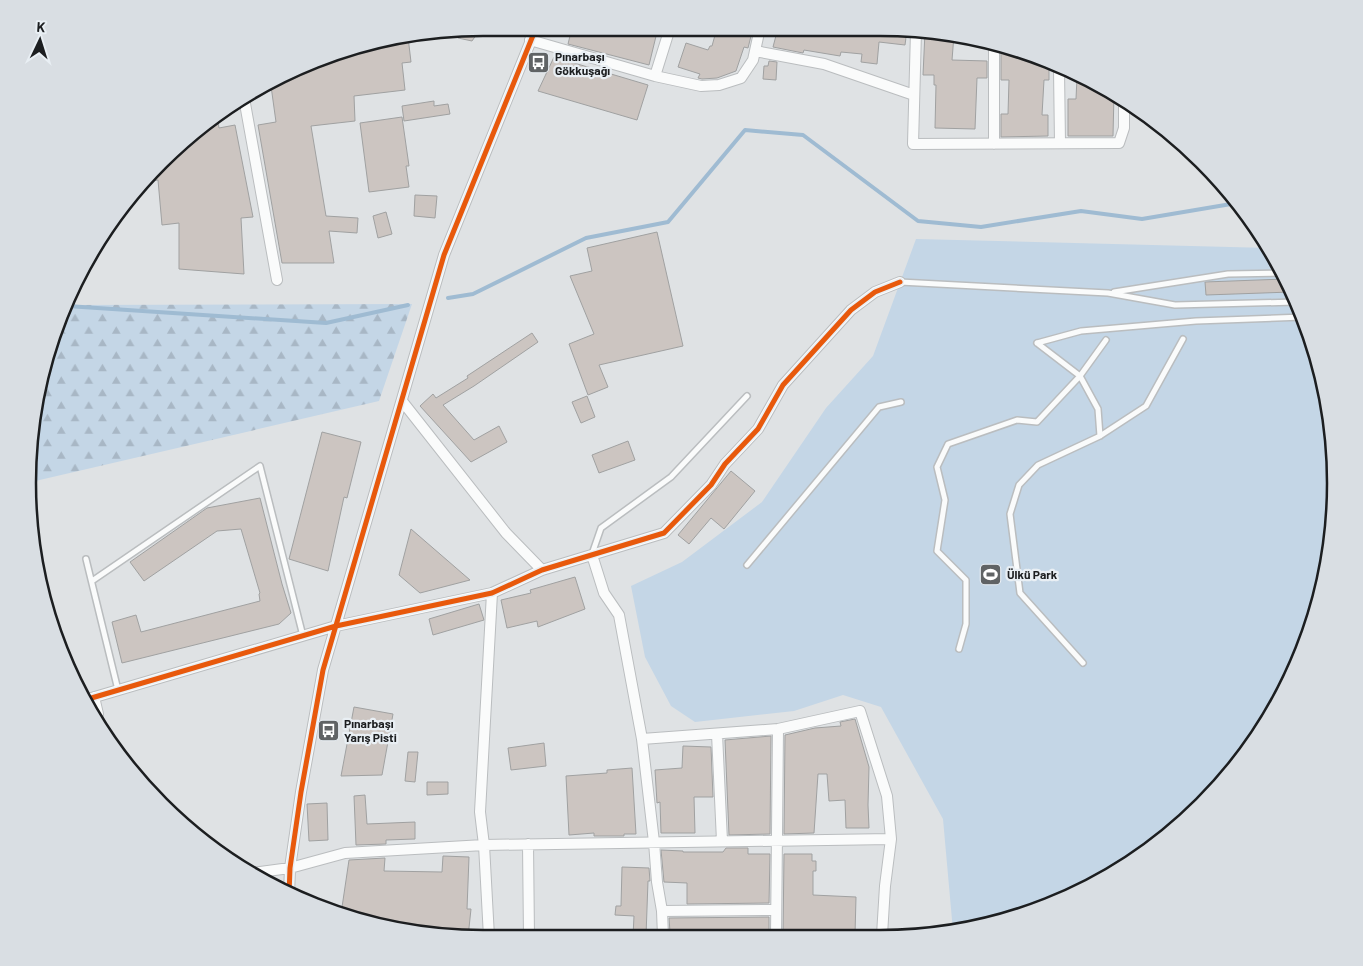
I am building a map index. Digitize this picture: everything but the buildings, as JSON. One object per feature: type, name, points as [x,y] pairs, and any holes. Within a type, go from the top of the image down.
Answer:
[{"type":"street","points":[[289,886],[290,868],[301,792],[323,670],[444,255],[532,36]]},
{"type":"street","points":[[655,76],[668,36]]},
{"type":"street","points":[[530,40],[655,76],[701,86],[719,85],[741,78],[753,60],[758,36]]},
{"type":"street","points":[[916,38],[913,144],[1119,143],[1124,128],[1124,109]]},
{"type":"street","points":[[755,51],[824,64],[914,95]]},
{"type":"street","points":[[994,51],[994,144]]},
{"type":"street","points":[[1059,74],[1060,143]]},
{"type":"street","points":[[245,105],[277,280]]},
{"type":"street","points":[[91,698],[336,626],[492,593],[542,570],[664,533],[711,485],[725,464],[758,429],[783,386],[851,310],[876,292],[900,282]]},
{"type":"street","points":[[402,401],[506,534],[542,570]]},
{"type":"street","points":[[592,555],[604,593],[619,615],[642,739],[663,930]]},
{"type":"street","points":[[489,930],[484,845],[480,812],[492,593]]},
{"type":"street","points":[[642,739],[778,729],[860,711],[886,796],[891,839],[885,886],[882,930]]},
{"type":"street","points":[[776,930],[778,729]]},
{"type":"street","points":[[717,734],[722,841]]},
{"type":"street","points":[[263,872],[290,868],[344,853],[484,845],[891,839]]},
{"type":"street","points":[[528,844],[529,930]]},
{"type":"street","points":[[662,911],[776,910]]},
{"type":"lane","points":[[1108,293],[1228,274],[1274,273]]},
{"type":"lane","points":[[900,282],[1108,293],[1176,305],[1289,302]]},
{"type":"lane","points":[[1100,436],[1098,409],[1080,376],[1037,343],[1081,331],[1196,321],[1295,317]]},
{"type":"lane","points":[[1083,663],[1020,593],[1010,514],[1019,485],[1038,465],[1100,436],[1146,406],[1182,339]]},
{"type":"lane","points":[[959,649],[966,624],[966,580],[937,551],[945,500],[937,467],[948,444],[1017,420],[1037,422],[1080,376],[1106,340]]},
{"type":"lane","points":[[592,555],[601,528],[671,477],[747,396]]},
{"type":"lane","points":[[747,565],[879,408],[901,402]]},
{"type":"lane","points":[[92,581],[260,466],[302,636]]},
{"type":"lane","points":[[86,560],[118,690]]},
{"type":"green space","name":"Ülkü Park","points":[[916,239],[1259,248],[1281,285],[1303,339],[1312,367],[1323,425],[1327,483],[1326,512],[1323,541],[1312,599],[1293,654],[1281,681],[1267,706],[1234,755],[1216,778],[1175,819],[1103,870],[1078,884],[1024,906],[996,915],[952,924],[943,819],[881,707],[843,695],[794,711],[695,722],[671,706],[645,657],[631,586],[682,562],[762,502],[826,408],[873,356]]},
{"type":"green space","points":[[412,304],[379,401],[36,481],[40,425],[51,367],[73,305]]},
{"type":"waterway","points":[[448,298],[473,294],[586,238],[668,222],[745,130],[803,135],[918,221],[981,227],[1081,211],[1142,219],[1229,204]]},
{"type":"waterway","points":[[73,306],[326,323],[408,305]]},
{"type":"cycle path","points":[[289,886],[290,868],[301,792],[323,670],[444,255],[533,36]]},
{"type":"cycle path","points":[[92,698],[336,626],[492,593],[542,570],[664,533],[711,485],[725,464],[758,429],[783,385],[851,310],[875,292],[900,282]]},
{"type":"place","name":"Pınarbaşı Gökkuşağı","points":[[539,63]]},
{"type":"place","name":"Ülkü Park","points":[[991,574]]},
{"type":"place","name":"Pınarbaşı Yarış Pisti","points":[[328,730]]}]
